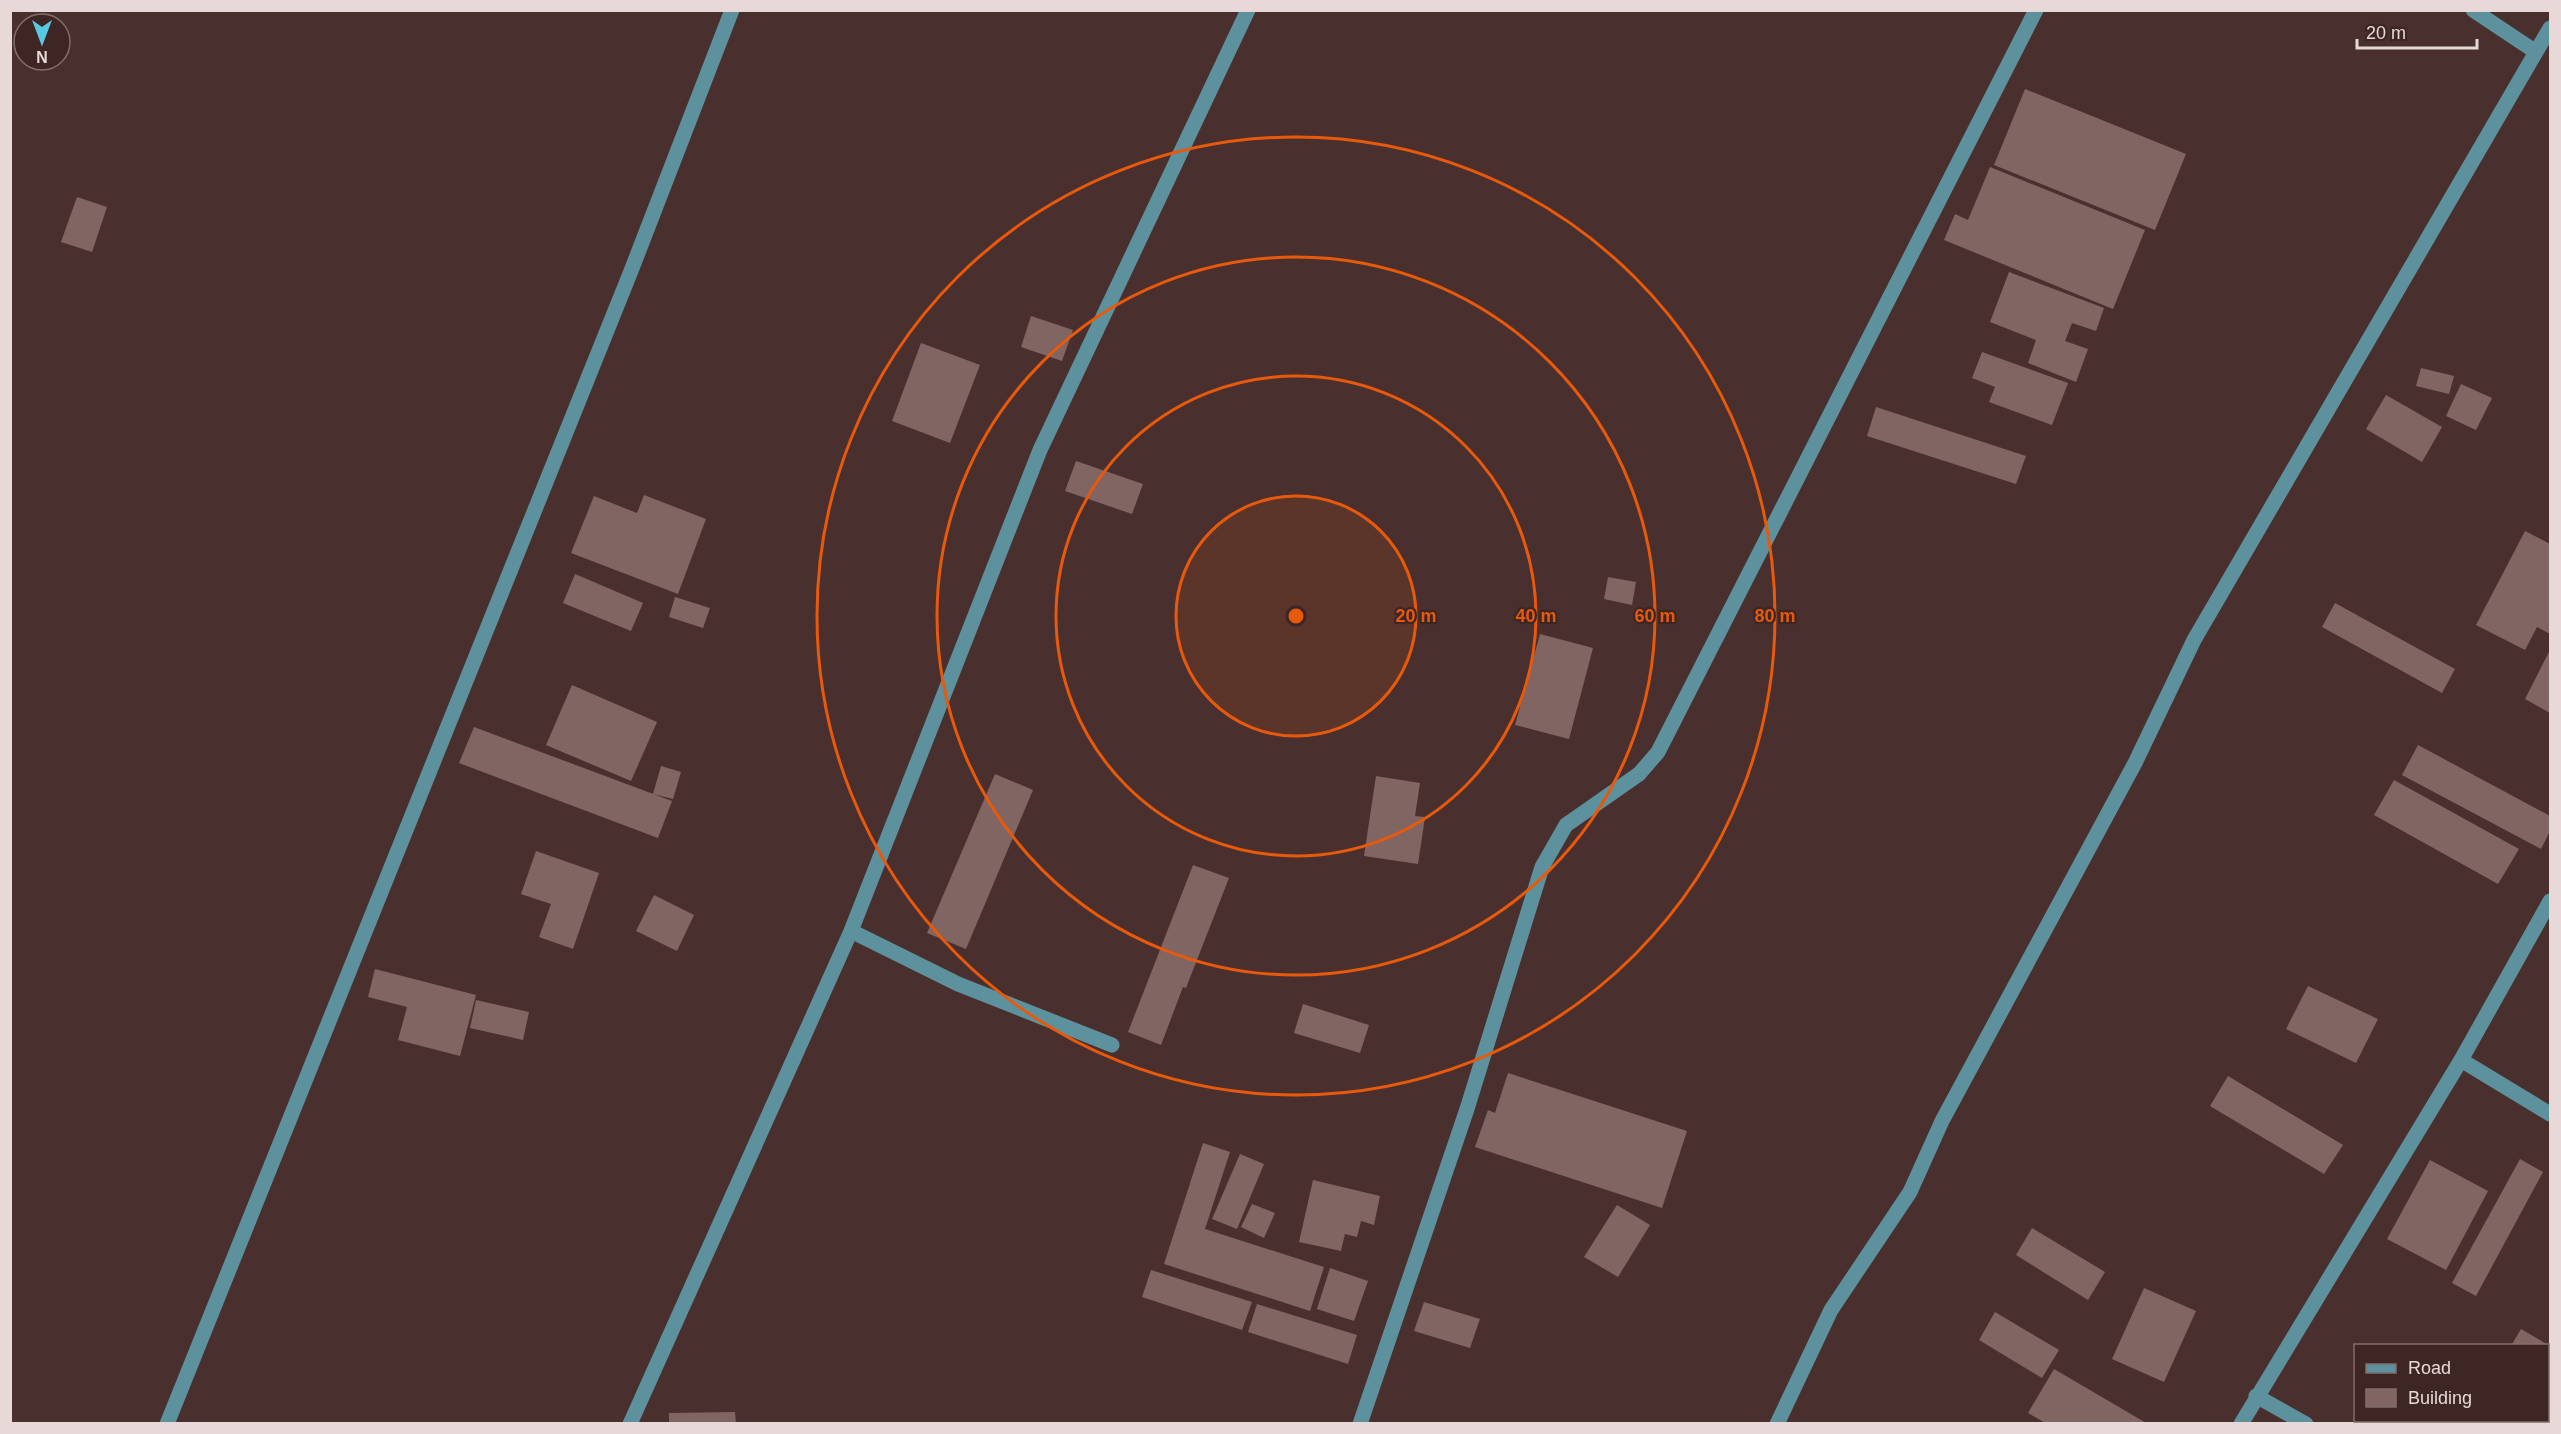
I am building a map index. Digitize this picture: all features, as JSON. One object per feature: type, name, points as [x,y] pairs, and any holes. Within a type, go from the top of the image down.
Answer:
[{"type":"street","points":[[167,1424],[622,293],[732,10]]},
{"type":"street","points":[[630,1424],[851,931],[1040,450],[1248,10]]},
{"type":"street","points":[[1360,1424],[1467,1110],[1542,867],[1566,825],[1639,774],[1658,752],[2036,10]]},
{"type":"street","points":[[2473,10],[2536,52]]},
{"type":"street","points":[[1777,1424],[1831,1310],[1910,1192],[1942,1121],[2135,763],[2194,640],[2550,28]]},
{"type":"street","points":[[2241,1424],[2461,1060],[2550,901]]},
{"type":"street","points":[[851,931],[958,984],[1112,1045]]},
{"type":"street","points":[[2461,1060],[2550,1114]]},
{"type":"street","points":[[2256,1396],[2306,1424]]},
{"type":"building","points":[[2025,89],[2186,154],[2155,230],[1994,165]]},
{"type":"building","points":[[1990,167],[2145,230],[2113,309],[1944,240],[1955,214],[1968,220]]},
{"type":"building","points":[[77,197],[107,207],[92,252],[61,242]]},
{"type":"building","points":[[2009,272],[2104,308],[2096,331],[2072,323],[2065,341],[2088,349],[2076,382],[2028,363],[2036,340],[1990,322]]},
{"type":"building","points":[[1031,316],[1073,330],[1062,361],[1021,347]]},
{"type":"building","points":[[921,343],[980,365],[950,443],[892,421]]},
{"type":"building","points":[[1982,352],[2068,383],[2052,425],[1989,402],[1995,387],[1972,378]]},
{"type":"building","points":[[2421,368],[2454,376],[2449,394],[2416,386]]},
{"type":"building","points":[[2461,384],[2492,398],[2476,430],[2446,416]]},
{"type":"building","points":[[2386,395],[2442,427],[2422,462],[2366,429]]},
{"type":"building","points":[[1876,407],[2026,456],[2016,484],[1867,436]]},
{"type":"building","points":[[1076,461],[1143,484],[1132,514],[1065,491]]},
{"type":"building","points":[[644,495],[706,519],[678,594],[571,553],[594,496],[637,513]]},
{"type":"building","points":[[2525,531],[2550,544],[2550,634],[2537,627],[2525,650],[2476,625]]},
{"type":"building","points":[[575,574],[643,603],[631,631],[563,603]]},
{"type":"building","points":[[1608,577],[1636,582],[1632,605],[1604,599]]},
{"type":"building","points":[[675,597],[710,608],[703,628],[669,617]]},
{"type":"building","points":[[2335,603],[2455,669],[2442,693],[2322,627]]},
{"type":"building","points":[[1540,634],[1593,648],[1569,739],[1515,725]]},
{"type":"building","points":[[2550,650],[2550,713],[2525,699]]},
{"type":"building","points":[[572,685],[657,722],[631,781],[546,745]]},
{"type":"building","points":[[474,727],[672,801],[658,838],[459,763]]},
{"type":"building","points":[[2418,745],[2550,816],[2550,831],[2541,849],[2402,775]]},
{"type":"building","points":[[661,766],[681,772],[673,799],[653,794]]},
{"type":"building","points":[[995,774],[1033,790],[966,949],[927,933]]},
{"type":"building","points":[[1376,776],[1420,783],[1415,816],[1425,817],[1418,864],[1364,856]]},
{"type":"building","points":[[2394,780],[2519,849],[2498,884],[2374,815]]},
{"type":"building","points":[[536,851],[599,873],[573,949],[539,937],[551,904],[521,894]]},
{"type":"building","points":[[1193,865],[1229,878],[1161,1045],[1128,1032]]},
{"type":"building","points":[[654,895],[694,915],[677,951],[636,931]]},
{"type":"building","points":[[375,969],[476,995],[460,1056],[398,1040],[407,1007],[368,997]]},
{"type":"building","points":[[2308,986],[2378,1019],[2356,1063],[2286,1029]]},
{"type":"building","points":[[476,1000],[529,1012],[523,1040],[470,1028]]},
{"type":"building","points":[[1303,1004],[1369,1025],[1360,1053],[1294,1033]]},
{"type":"building","points":[[1508,1073],[1687,1131],[1662,1208],[1475,1147],[1488,1110],[1495,1113]]},
{"type":"building","points":[[2228,1076],[2343,1145],[2324,1174],[2210,1106]]},
{"type":"building","points":[[1203,1143],[1230,1152],[1205,1229],[1324,1267],[1310,1311],[1164,1264]]},
{"type":"building","points":[[1240,1154],[1264,1164],[1237,1229],[1212,1219]]},
{"type":"building","points":[[2520,1159],[2543,1172],[2476,1296],[2452,1283]]},
{"type":"building","points":[[2430,1160],[2488,1191],[2446,1270],[2387,1239]]},
{"type":"building","points":[[1313,1180],[1380,1196],[1374,1225],[1361,1221],[1357,1237],[1345,1234],[1341,1251],[1299,1242]]},
{"type":"building","points":[[1252,1204],[1275,1213],[1264,1238],[1241,1227]]},
{"type":"building","points":[[1617,1205],[1650,1225],[1618,1277],[1584,1257]]},
{"type":"building","points":[[2032,1228],[2105,1272],[2088,1300],[2016,1255]]},
{"type":"building","points":[[1330,1268],[1368,1281],[1354,1321],[1317,1309]]},
{"type":"building","points":[[1151,1270],[1252,1302],[1242,1330],[1142,1297]]},
{"type":"building","points":[[2144,1288],[2196,1311],[2164,1382],[2112,1359]]},
{"type":"building","points":[[1424,1302],[1480,1319],[1470,1348],[1414,1331]]},
{"type":"building","points":[[1257,1304],[1357,1335],[1348,1364],[1248,1332]]},
{"type":"building","points":[[1995,1312],[2059,1350],[2042,1378],[1979,1340]]},
{"type":"building","points":[[2521,1329],[2547,1344],[2512,1344]]},
{"type":"building","points":[[2549,1345],[2550,1424],[2526,1424],[2526,1422],[2549,1422]]},
{"type":"building","points":[[2054,1369],[2148,1424],[2047,1424],[2028,1413]]},
{"type":"building","points":[[735,1412],[736,1424],[669,1424],[669,1413]]},
{"type":"building","points":[[2458,1422],[2510,1422],[2510,1424],[2458,1424]]}]
